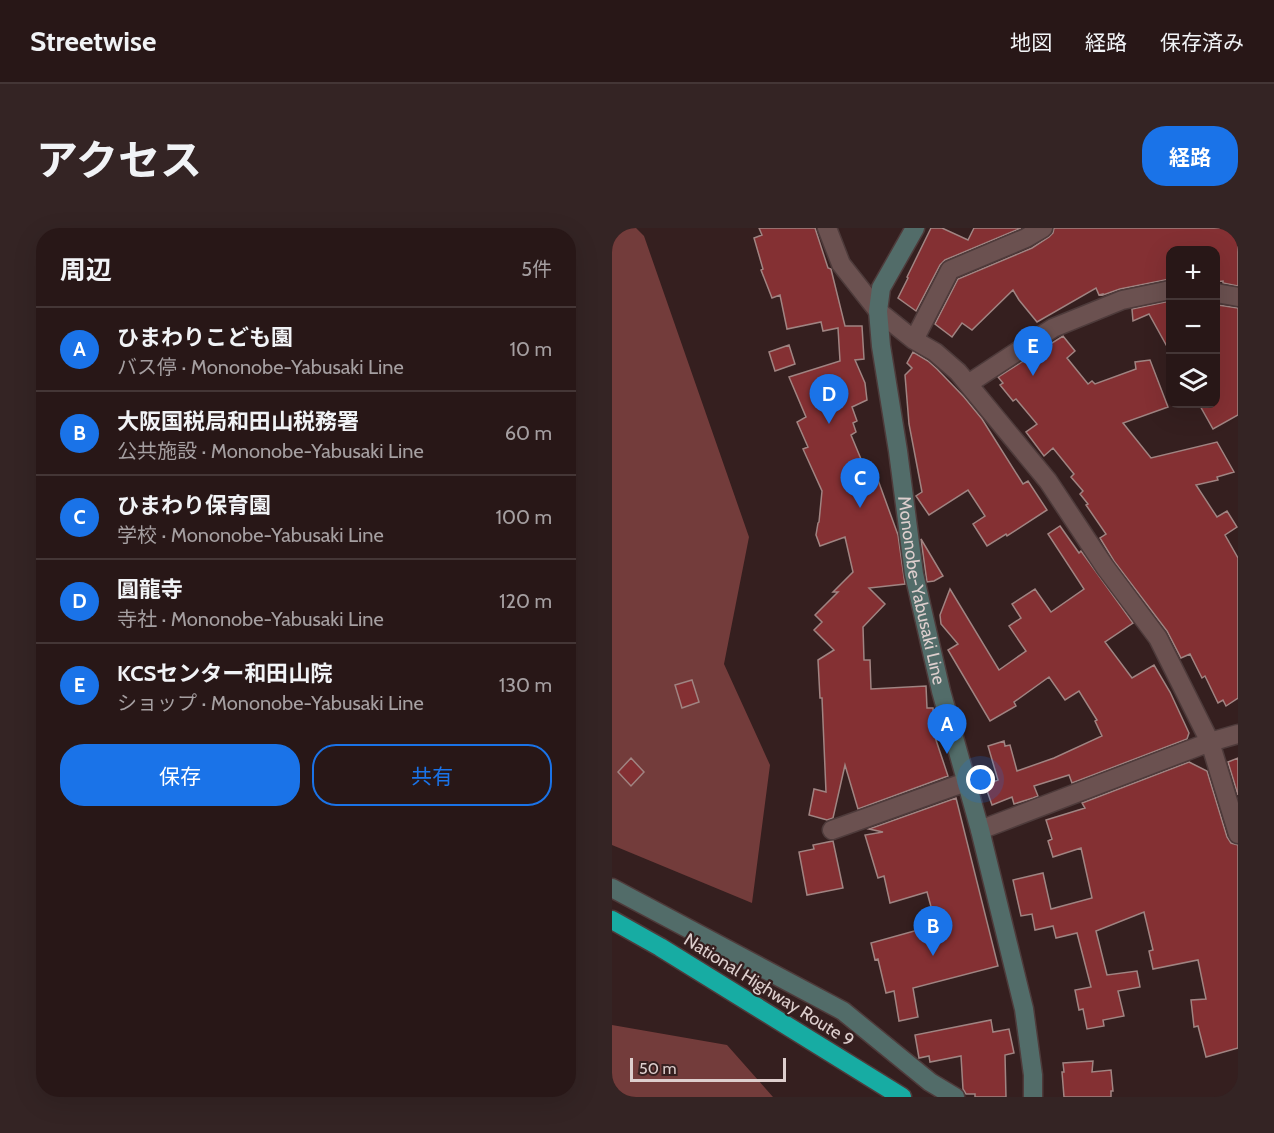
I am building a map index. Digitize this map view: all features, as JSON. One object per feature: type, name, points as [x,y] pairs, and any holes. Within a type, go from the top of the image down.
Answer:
[{"type":"highway","name":"National Highway Route 9","points":[[612,920],[660,947],[902,1097]]},
{"type":"main road","name":"Mononobe-Yabusaki Line","points":[[915,228],[880,288],[878,311],[881,345],[914,574],[941,691],[980,830],[1024,1009],[1033,1076],[1033,1097]]},
{"type":"main road","points":[[612,888],[843,1011],[930,1082],[955,1097]]},
{"type":"street","points":[[827,228],[841,264],[878,311],[914,340],[936,352],[958,372],[1048,481],[1106,567],[1158,638],[1210,742],[1238,834]]},
{"type":"street","points":[[914,340],[951,270],[1026,238],[1043,228]]},
{"type":"street","points":[[968,384],[1053,328],[1122,300],[1166,291]]},
{"type":"street","points":[[1220,294],[1238,297]]},
{"type":"street","points":[[980,830],[1210,742],[1238,734]]},
{"type":"street","points":[[832,830],[966,782]]},
{"type":"shaded area","points":[[612,228],[636,228],[644,236],[749,537],[724,664],[770,765],[752,903],[612,845]]},
{"type":"shaded area","points":[[612,1025],[727,1045],[773,1097],[612,1097]]},
{"type":"building","points":[[759,228],[815,228],[828,268],[831,269],[845,326],[862,326],[864,359],[855,360],[865,383],[867,400],[852,407],[857,421],[853,423],[856,432],[851,435],[871,483],[878,480],[898,535],[905,584],[869,588],[885,604],[863,627],[864,660],[870,660],[871,689],[926,686],[927,708],[933,708],[935,737],[948,776],[858,809],[845,765],[833,818],[827,820],[809,815],[814,789],[826,792],[818,660],[834,650],[814,630],[822,622],[815,615],[838,592],[833,592],[853,572],[845,537],[820,546],[816,535],[822,491],[803,449],[808,447],[797,422],[806,417],[789,377],[840,361],[838,328],[823,331],[821,322],[787,329],[780,295],[772,298],[761,270],[763,269],[754,238],[762,235]]},
{"type":"building","points":[[931,228],[942,228],[968,240],[974,228],[1021,228],[945,260],[940,265],[916,311],[898,298]]},
{"type":"building","points":[[1054,228],[1238,228],[1238,286],[1220,281],[1220,246],[1166,246],[1166,280],[1120,289],[1103,295],[1099,295],[1096,288],[1037,322],[1013,290],[972,330],[962,323],[952,337],[935,324],[958,279],[1032,248],[1053,233]]},
{"type":"building","points":[[1166,302],[1166,345],[1149,314],[1133,321],[1132,309]]},
{"type":"building","points":[[1220,305],[1238,308],[1238,415],[1213,429],[1201,408],[1220,408]]},
{"type":"building","points":[[1063,336],[1075,351],[1067,358],[1088,384],[1092,381],[1095,384],[1136,369],[1135,362],[1150,360],[1166,402],[1166,408],[1123,423],[1151,458],[1217,442],[1234,472],[1217,477],[1218,480],[1196,485],[1217,517],[1227,511],[1237,527],[1225,535],[1238,558],[1238,698],[1226,706],[1223,700],[1218,703],[1205,676],[1202,678],[1190,654],[1181,658],[1167,631],[1114,561],[1100,538],[1106,534],[1080,494],[1083,491],[1071,477],[1074,474],[1053,448],[1044,456],[1026,432],[1037,424],[1016,399],[1013,401],[1000,385],[1003,383],[998,377]]},
{"type":"building","points":[[789,345],[795,364],[775,371],[769,352]]},
{"type":"building","points":[[913,352],[928,361],[964,397],[982,419],[1023,484],[1028,481],[1047,510],[987,546],[973,524],[985,516],[968,490],[929,515],[916,496],[922,492],[909,424],[905,375],[912,368],[907,363]]},
{"type":"building","points":[[1060,526],[1133,623],[1105,642],[1132,678],[1154,665],[1170,692],[1189,733],[1187,739],[1072,783],[1069,775],[1034,786],[1038,796],[1033,798],[1014,804],[1012,797],[992,805],[985,785],[998,780],[988,746],[1004,741],[1005,746],[1010,745],[1017,771],[1054,758],[1102,736],[1095,721],[1097,720],[1079,691],[1065,700],[1049,677],[1014,702],[1016,706],[990,721],[948,650],[958,644],[941,624],[940,615],[950,589],[999,670],[1026,651],[1009,626],[1021,618],[1012,604],[1035,589],[1051,612],[1084,589],[1048,534]]},
{"type":"building","points":[[921,539],[943,576],[934,581],[927,582]]},
{"type":"building","points":[[692,680],[699,702],[682,708],[675,685]]},
{"type":"building","points":[[631,758],[644,772],[631,786],[618,772]]},
{"type":"building","points":[[1238,758],[1238,795],[1228,762]]},
{"type":"building","points":[[1189,762],[1207,771],[1227,837],[1231,843],[1238,845],[1238,1048],[1206,1057],[1198,1026],[1194,1027],[1191,1000],[1206,999],[1198,960],[1153,969],[1149,951],[1153,950],[1144,912],[1096,931],[1107,975],[1137,971],[1140,987],[1118,991],[1124,1016],[1103,1020],[1104,1026],[1087,1029],[1083,1009],[1079,1010],[1075,990],[1091,987],[1077,933],[1056,938],[1053,926],[1035,930],[1032,914],[1021,916],[1013,880],[1043,873],[1051,909],[1092,898],[1081,848],[1053,857],[1048,841],[1052,839],[1046,820],[1085,808],[1082,803]]},
{"type":"building","points":[[956,798],[998,966],[913,988],[918,1017],[899,1021],[894,991],[886,993],[878,959],[875,960],[871,943],[936,925],[927,892],[890,903],[884,876],[878,878],[865,835],[883,832],[869,829]]},
{"type":"building","points":[[833,841],[843,888],[807,895],[799,852],[814,849],[813,845]]},
{"type":"building","points":[[991,1020],[993,1032],[1009,1029],[1014,1053],[1005,1055],[1006,1097],[975,1097],[975,1094],[966,1094],[963,1089],[961,1056],[930,1062],[929,1056],[919,1058],[915,1035]]},
{"type":"building","points":[[1093,1061],[1092,1072],[1111,1070],[1113,1091],[1111,1091],[1111,1097],[1064,1097],[1063,1063]]},
{"type":"place","name":"KCSセンター和田山院","points":[[1033,376]]},
{"type":"place","name":"圓龍寺","points":[[829,424]]},
{"type":"place","name":"ひまわり保育園","points":[[860,508]]},
{"type":"place","name":"ひまわりこども園","points":[[947,754]]},
{"type":"place","name":"大阪国税局和田山税務署","points":[[933,956]]}]
